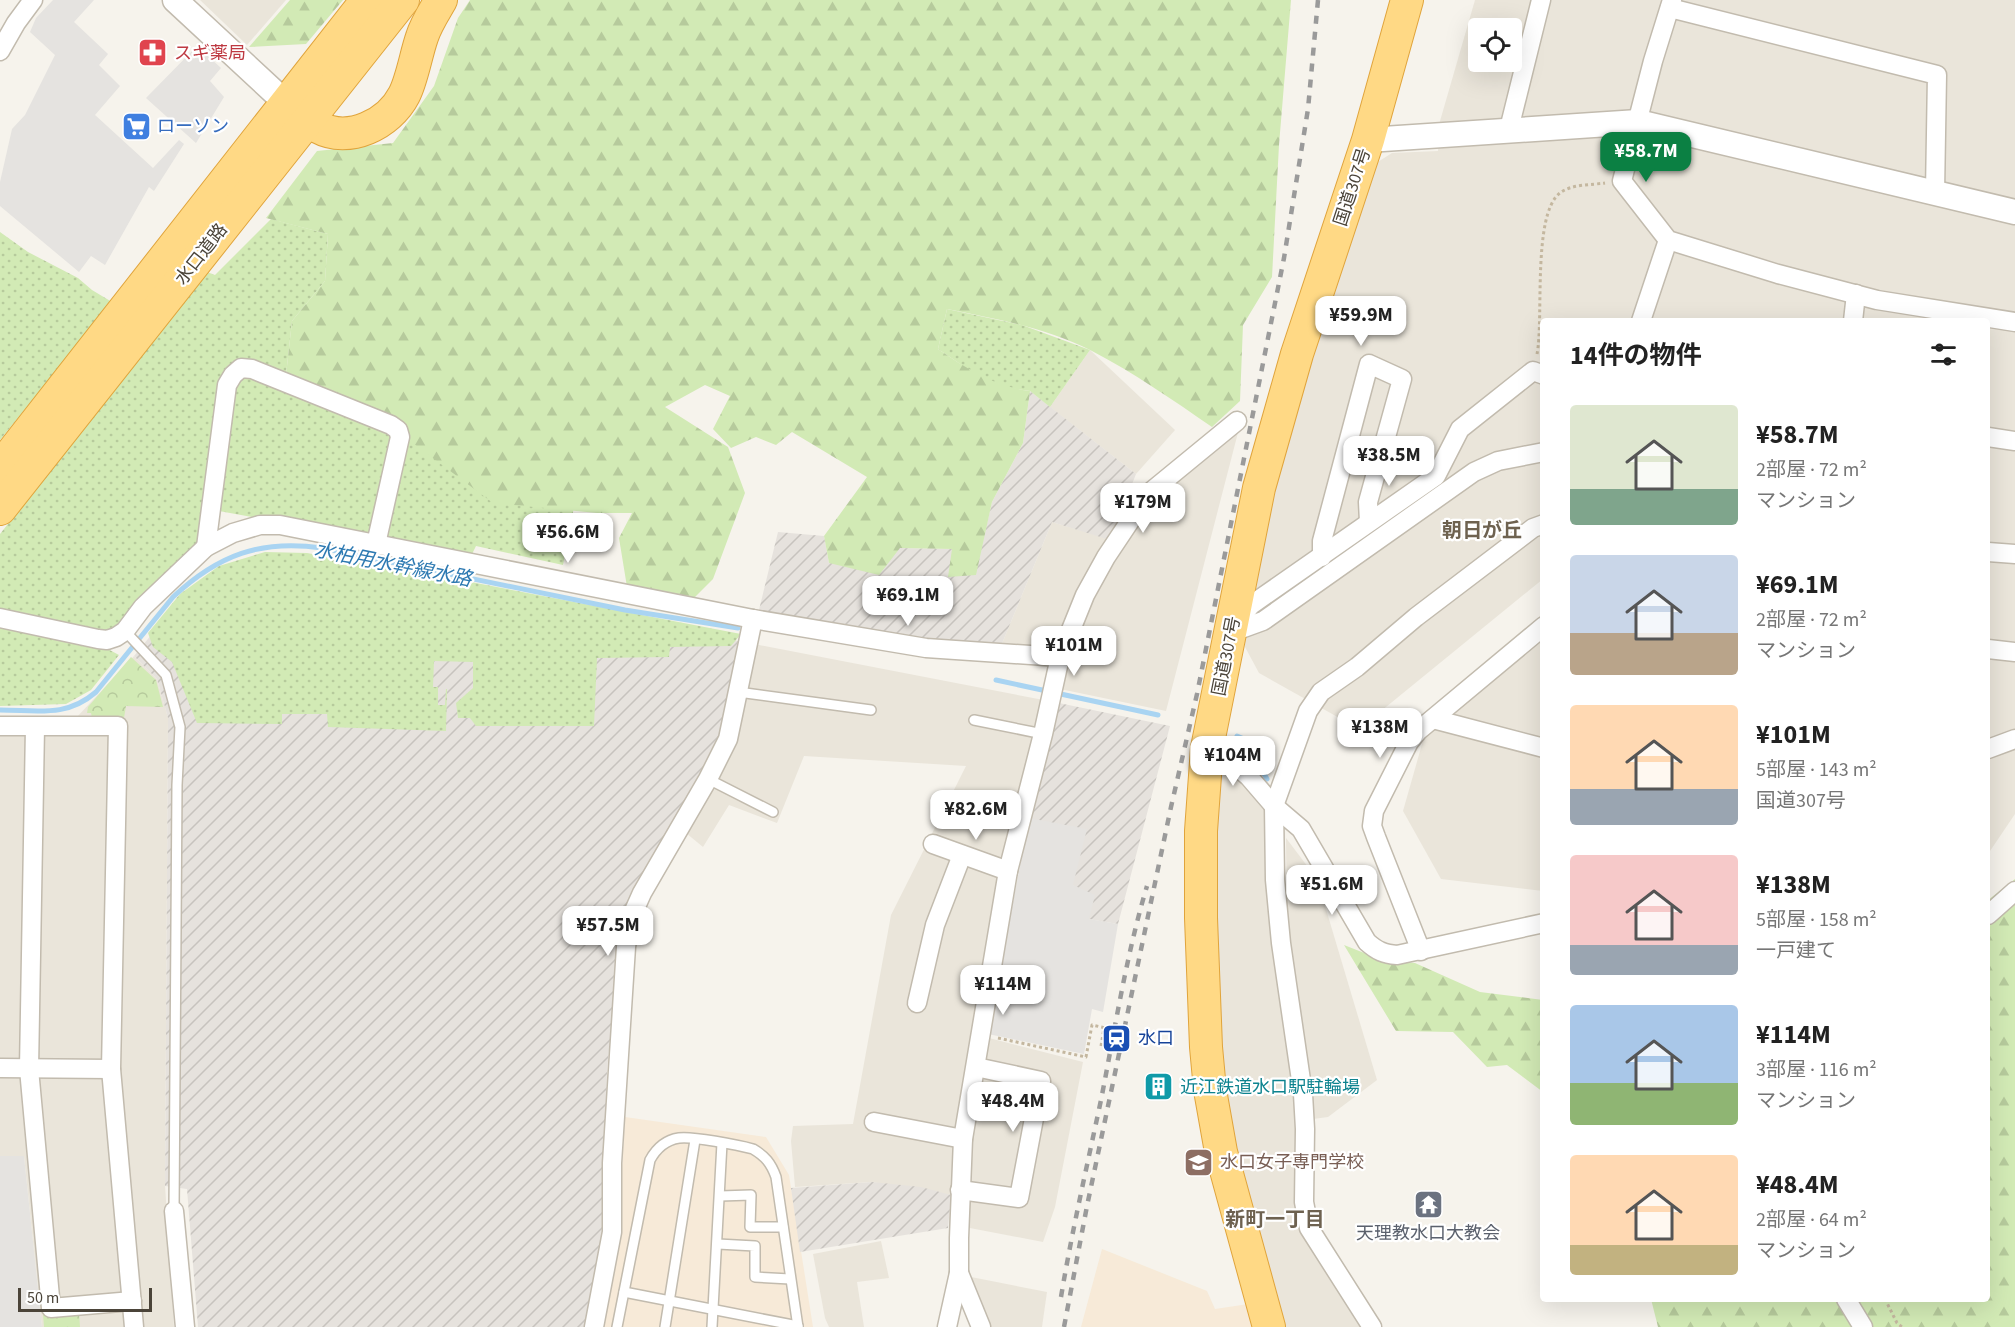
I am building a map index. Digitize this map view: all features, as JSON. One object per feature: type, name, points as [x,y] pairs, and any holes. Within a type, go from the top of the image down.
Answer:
[{"type":"highway","name":"水口道路","points":[[0,509],[297,111],[367,0]]},
{"type":"highway","name":"水口道路","points":[[0,468],[297,111],[403,0]]},
{"type":"highway","points":[[297,111],[319,128],[348,133],[380,123],[405,94],[423,34],[441,0]]},
{"type":"highway","name":"国道307号","points":[[1269,1327],[1221,1152],[1210,1090],[1201,918],[1201,831],[1208,748],[1259,488],[1297,354],[1368,140],[1407,0]]},
{"type":"street","points":[[0,51],[33,0]]},
{"type":"street","points":[[175,0],[297,111]]},
{"type":"street","points":[[1509,129],[1541,0]]},
{"type":"street","points":[[1935,192],[1937,75],[1671,4],[1622,181],[1668,240],[1778,274],[1856,294],[2015,322]]},
{"type":"street","points":[[1368,140],[1638,122],[2015,212]]},
{"type":"street","points":[[1642,318],[1668,240]]},
{"type":"street","points":[[1853,318],[1856,294]]},
{"type":"street","points":[[1323,557],[1322,541],[1369,364],[1402,379],[1368,502],[1369,522]]},
{"type":"street","points":[[206,547],[227,385],[241,368],[252,369],[391,425],[398,430],[400,437],[376,544]]},
{"type":"street","points":[[1230,633],[1251,605],[1323,557],[1436,476],[1460,429],[1538,373]]},
{"type":"street","points":[[946,1327],[959,1273],[963,1139],[1008,871],[1060,657],[1085,594],[1106,557],[1148,494],[1237,420]]},
{"type":"street","points":[[1990,436],[2015,441]]},
{"type":"street","points":[[1230,633],[1263,621],[1474,472],[1498,461],[1540,453]]},
{"type":"street","points":[[0,618],[98,639],[128,634],[143,607],[206,547],[233,533],[260,525],[280,525],[753,619],[926,648],[1060,657]]},
{"type":"street","points":[[1372,1327],[1310,1228],[1304,1202],[1303,1094],[1281,943],[1275,880],[1274,806],[1308,711],[1321,692],[1357,667],[1416,617],[1533,528],[1540,525]]},
{"type":"street","points":[[1990,552],[2015,554]]},
{"type":"street","points":[[594,1327],[612,1232],[612,1164],[626,947],[630,920],[642,893],[708,779],[728,739],[753,619]]},
{"type":"street","points":[[1421,951],[1372,826],[1374,811],[1409,742],[1418,730],[1540,629]]},
{"type":"street","points":[[1990,650],[2015,652]]},
{"type":"street","points":[[1433,719],[1540,747]]},
{"type":"street","points":[[0,726],[117,726],[111,1069],[134,1327]]},
{"type":"street","points":[[35,727],[29,1069],[51,1308],[132,1301]]},
{"type":"street","points":[[1990,748],[2015,738]]},
{"type":"street","points":[[1208,748],[1223,755],[1249,777],[1274,806],[1301,829],[1367,942],[1377,951],[1397,955],[1540,924]]},
{"type":"street","points":[[933,844],[1008,871]]},
{"type":"street","points":[[917,1003],[935,926],[962,855]]},
{"type":"street","points":[[1990,913],[2015,891]]},
{"type":"street","points":[[960,1190],[1019,1198],[1041,1081],[976,1067]]},
{"type":"street","points":[[0,1068],[111,1069]]},
{"type":"street","points":[[874,1122],[963,1139]]},
{"type":"street","points":[[174,1211],[185,1327]]},
{"type":"street","points":[[959,1273],[981,1327]]},
{"type":"street","points":[[1848,1302],[1863,1327]]},
{"type":"lane","points":[[128,634],[166,675],[180,727],[177,797],[174,1211]]},
{"type":"lane","points":[[738,692],[871,710]]},
{"type":"lane","points":[[974,720],[1043,734]]},
{"type":"lane","points":[[708,779],[773,812]]},
{"type":"lane","points":[[617,1327],[650,1160],[655,1151],[671,1140],[681,1138],[753,1149],[767,1160],[776,1177],[798,1327],[624,1292]]},
{"type":"lane","points":[[664,1327],[695,1140]]},
{"type":"lane","points":[[712,1327],[722,1143]]},
{"type":"lane","points":[[720,1196],[751,1195],[750,1227],[783,1227]]},
{"type":"lane","points":[[718,1244],[755,1246],[754,1277],[790,1279]]},
{"type":"path","points":[[1538,373],[1539,288],[1546,220],[1553,201],[1561,192],[1578,186],[1622,181]]},
{"type":"path","points":[[981,1035],[1086,1057],[1092,1025],[1129,1033]]},
{"type":"path","points":[[1101,1046],[1104,1028]]},
{"type":"path","points":[[1887,1302],[1902,1327]]},
{"type":"shaded area","points":[[53,0],[94,0],[74,22],[108,54],[99,65],[120,86],[95,115],[153,168],[179,140],[184,144],[154,191],[149,187],[105,265],[91,256],[79,272],[0,206],[0,182],[12,129],[25,115],[55,55],[30,32],[36,18]]},
{"type":"shaded area","points":[[200,0],[286,0],[247,45]]},
{"type":"shaded area","points":[[1475,0],[2015,0],[2015,814],[1990,851],[1990,318],[1540,318],[1540,581],[1359,729],[1259,673],[1245,647],[1244,587],[1274,463],[1373,165],[1392,153],[1438,151],[1440,121],[1468,24],[1468,72],[1522,72],[1522,18],[1470,18]]},
{"type":"shaded area","points":[[197,46],[221,68],[210,81],[224,97],[196,143],[146,98]]},
{"type":"shaded area","points":[[1090,350],[1175,430],[1136,474],[1050,407]]},
{"type":"shaded area","points":[[1030,391],[1136,474],[1110,540],[1052,522],[1001,646],[929,641],[758,614],[778,532],[824,536],[829,563],[900,548],[953,549],[975,575],[992,502],[1023,443]]},
{"type":"shaded area","points":[[1241,421],[1166,711],[1060,689],[1067,655],[1001,646],[1052,522],[1110,539]]},
{"type":"shaded area","points":[[349,561],[738,641],[720,737],[634,890],[619,939],[607,1072],[602,1256],[588,1327],[198,1327],[187,1189],[165,1186],[168,718],[157,679],[134,656],[183,596]]},
{"type":"shaded area","points":[[1540,621],[1540,891],[1441,879],[1403,811],[1430,716]]},
{"type":"shaded area","points":[[754,644],[1054,702],[1017,873],[989,1038],[1083,1062],[1055,1207],[1043,1242],[949,1224],[950,1195],[872,1182],[795,1187],[791,1141],[793,1126],[853,1124],[891,915],[966,766],[804,756],[777,823],[729,805],[703,847],[686,833],[737,743]]},
{"type":"shaded area","points":[[134,656],[157,679],[168,718],[165,1185],[174,1327],[42,1327],[24,1156],[0,1156],[0,716],[77,717]]},
{"type":"shaded area","points":[[1054,702],[1170,726],[1118,924],[1088,919],[1073,885],[1029,818]]},
{"type":"shaded area","points":[[1223,765],[1235,771],[1263,803],[1299,1104],[1297,1198],[1363,1322],[1360,1327],[1278,1327],[1225,1118],[1208,899],[1218,767]]},
{"type":"shaded area","points":[[1029,818],[1087,829],[1073,885],[1095,895],[1089,919],[1118,924],[1103,1012],[1092,1009],[1084,1054],[988,1034]]},
{"type":"shaded area","points":[[1286,838],[1317,879],[1377,1080],[1328,1117],[1313,1119],[1287,935]]},
{"type":"shaded area","points":[[625,1117],[766,1137],[789,1175],[813,1327],[600,1327],[618,1237]]},
{"type":"shaded area","points":[[0,1156],[24,1156],[42,1327],[0,1327]]},
{"type":"shaded area","points":[[872,1182],[921,1187],[951,1195],[948,1228],[800,1252],[791,1188]]},
{"type":"shaded area","points":[[881,1241],[889,1278],[857,1282],[864,1327],[829,1327],[825,1318],[813,1254]]},
{"type":"shaded area","points":[[1102,1249],[1207,1291],[1215,1309],[1255,1303],[1261,1327],[1081,1327]]},
{"type":"shaded area","points":[[966,1276],[1047,1292],[1042,1327],[987,1327]]},
{"type":"green space","points":[[290,0],[343,0],[306,44],[249,47]]},
{"type":"green space","points":[[470,0],[1291,0],[1279,145],[1272,277],[1243,325],[1240,401],[1212,427],[1108,359],[1075,343],[1021,325],[947,309],[938,349],[993,381],[1030,391],[1023,443],[992,502],[976,575],[948,577],[952,549],[900,548],[879,575],[829,563],[824,536],[867,477],[792,432],[776,445],[756,437],[731,448],[713,429],[730,396],[705,385],[665,407],[728,447],[745,493],[713,579],[691,601],[627,587],[619,538],[632,513],[597,513],[493,503],[402,435],[286,375],[292,321],[325,281],[328,234],[266,218],[317,151],[393,143],[434,86],[458,18]]},
{"type":"green space","points":[[271,219],[328,234],[325,281],[292,321],[286,375],[264,367],[233,361],[218,389],[204,531],[194,549],[122,625],[98,636],[0,611],[0,534],[207,272],[215,275]]},
{"type":"green space","points":[[0,232],[28,252],[78,278],[112,302],[0,440]]},
{"type":"green space","points":[[947,309],[1022,325],[1090,350],[1050,407],[1030,391],[1009,388],[978,376],[938,349]]},
{"type":"green space","points":[[242,370],[396,431],[375,539],[219,511],[230,385]]},
{"type":"green space","points":[[402,436],[431,446],[574,507],[563,565],[476,546],[470,558],[381,539]]},
{"type":"green space","points":[[265,552],[307,553],[741,634],[731,646],[670,647],[669,657],[597,658],[594,726],[476,726],[470,718],[458,718],[456,703],[473,688],[473,662],[434,661],[433,687],[438,687],[438,705],[445,705],[447,689],[446,731],[328,727],[327,714],[282,714],[282,724],[197,723],[172,662],[153,647],[148,633],[180,594],[219,566]]},
{"type":"green space","points":[[0,624],[104,647],[119,655],[91,690],[66,704],[0,706]]},
{"type":"green space","points":[[131,657],[156,680],[163,707],[126,706],[124,718],[92,718],[91,713],[87,713],[88,707]]},
{"type":"green space","points":[[2015,879],[2015,1327],[1658,1327],[1652,1302],[1990,1302],[1990,898]]},
{"type":"green space","points":[[1344,945],[1382,960],[1415,963],[1480,992],[1540,1000],[1540,1090],[1507,1065],[1487,1067],[1453,1032],[1396,1031]]},
{"type":"green space","points":[[79,1311],[80,1327],[44,1327],[43,1314]]},
{"type":"waterway","name":"水柏用水幹線水路","points":[[0,710],[51,711],[74,706],[85,700],[96,692],[173,597],[190,582],[224,561],[260,548],[279,546],[322,548],[625,610],[738,628]]},
{"type":"waterway","name":"水柏用水幹線水路","points":[[996,680],[1158,715]]},
{"type":"waterway","points":[[1237,736],[1244,739],[1267,779]]},
{"type":"railway","points":[[1064,1327],[1087,1206],[1197,694],[1284,258],[1308,109],[1318,0]]},
{"type":"railway","points":[[1061,1297],[1127,966],[1147,886]]},
{"type":"place","name":"スギ薬局","points":[[153,53]]},
{"type":"place","name":"ローソン","points":[[136,126]]},
{"type":"place","name":"水口","points":[[1117,1038]]},
{"type":"place","name":"近江鉄道水口駅駐輪場","points":[[1159,1087]]},
{"type":"place","name":"水口女子専門学校","points":[[1199,1162]]},
{"type":"place","name":"天理教水口大教会","points":[[1428,1204]]},
{"type":"district","name":"朝日が丘","points":[[1482,530]]},
{"type":"district","name":"新町一丁目","points":[[1275,1219]]}]
